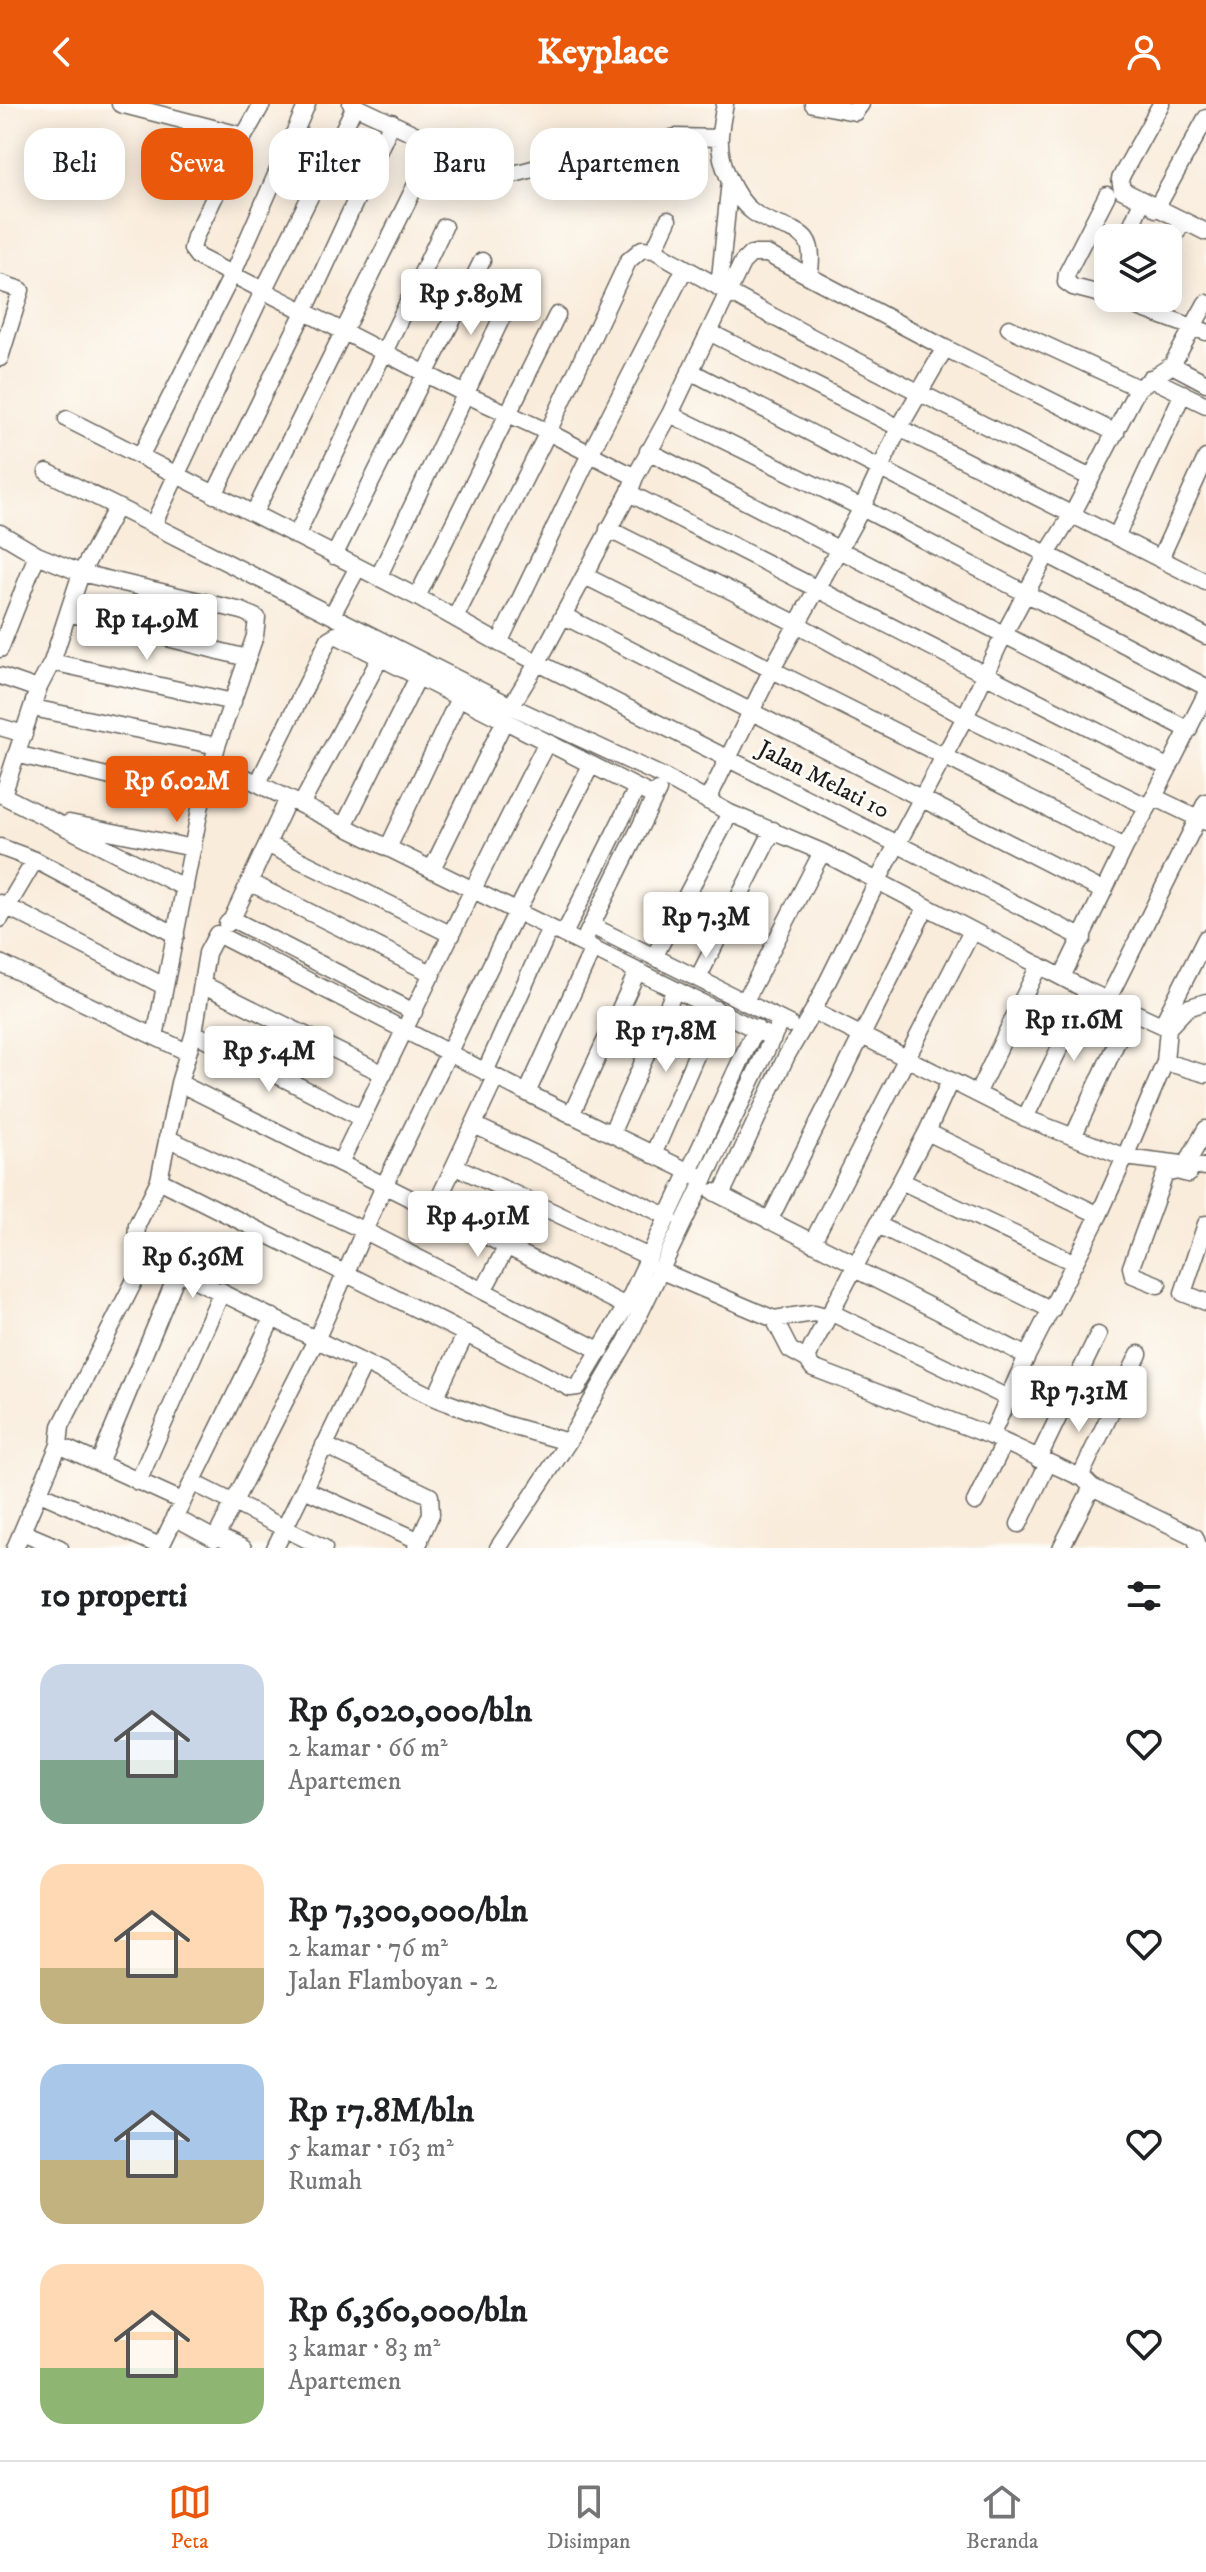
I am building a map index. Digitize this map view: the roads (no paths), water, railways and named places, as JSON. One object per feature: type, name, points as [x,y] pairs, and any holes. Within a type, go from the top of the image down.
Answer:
[{"type":"street","points":[[120,104],[213,128]]},
{"type":"street","points":[[248,128],[262,104]]},
{"type":"street","points":[[141,455],[233,273],[307,104]]},
{"type":"street","points":[[725,104],[720,138],[730,180],[742,201],[755,214],[805,236],[812,247],[809,276]]},
{"type":"street","points":[[813,104],[849,112],[855,112],[861,104]]},
{"type":"street","points":[[1161,104],[1120,179],[1122,190],[1206,232]]},
{"type":"street","points":[[153,525],[353,105],[405,128]]},
{"type":"street","points":[[1136,224],[1206,118]]},
{"type":"street","points":[[214,495],[305,310],[392,122]]},
{"type":"street","points":[[514,174],[548,165],[581,151],[631,149],[676,137],[720,138]]},
{"type":"street","points":[[511,706],[564,616],[670,414],[709,332],[723,290],[730,180]]},
{"type":"street","points":[[1094,293],[1066,282],[1067,273],[1107,195]]},
{"type":"street","points":[[213,200],[192,245],[198,257],[425,374],[590,454],[632,485],[816,590],[1167,767]]},
{"type":"street","points":[[254,513],[408,200]]},
{"type":"street","points":[[654,250],[668,220]]},
{"type":"street","points":[[296,536],[444,227]]},
{"type":"street","points":[[455,618],[548,432],[628,261],[642,249],[654,250],[723,290],[919,393],[1091,478]]},
{"type":"street","points":[[723,290],[745,259],[759,253],[767,254],[945,348],[1116,433]]},
{"type":"street","points":[[334,556],[482,261]]},
{"type":"street","points":[[499,643],[590,454],[685,268]]},
{"type":"street","points":[[0,283],[21,290],[1,348]]},
{"type":"street","points":[[378,578],[512,296]]},
{"type":"street","points":[[721,1195],[780,1072],[1047,554],[1144,383],[1172,365],[1199,329],[1206,303]]},
{"type":"street","points":[[1163,312],[1199,329]]},
{"type":"street","points":[[417,597],[557,315]]},
{"type":"street","points":[[1009,328],[1144,383],[1183,393],[1206,405]]},
{"type":"street","points":[[709,332],[1160,559],[1204,575]]},
{"type":"street","points":[[707,801],[772,669],[862,508],[899,428],[945,348]]},
{"type":"street","points":[[1172,365],[1206,383]]},
{"type":"street","points":[[690,371],[1206,636]]},
{"type":"street","points":[[1116,537],[1183,393]]},
{"type":"street","points":[[670,414],[862,508],[1206,687]]},
{"type":"street","name":"Jalan Melati 10","points":[[67,419],[417,597],[499,643],[1083,938]]},
{"type":"street","points":[[648,451],[1189,730]]},
{"type":"street","points":[[1160,559],[1206,458]]},
{"type":"street","points":[[47,472],[511,706],[664,777],[730,813],[822,852],[1088,991],[1165,1027]]},
{"type":"street","points":[[117,507],[81,573],[52,662],[38,689],[1,794],[185,888]]},
{"type":"street","points":[[608,529],[797,624],[965,717],[1151,802],[1202,820]]},
{"type":"street","points":[[0,533],[37,555],[81,573],[242,611],[257,618],[258,626],[214,754],[202,799],[155,1037]]},
{"type":"street","points":[[0,649],[6,620],[37,555]]},
{"type":"street","points":[[332,615],[358,567]]},
{"type":"street","points":[[585,576],[1125,847]]},
{"type":"street","points":[[68,613],[247,658]]},
{"type":"street","points":[[564,616],[1103,891]]},
{"type":"street","points":[[258,783],[332,636],[341,637],[655,797]]},
{"type":"street","points":[[380,658],[267,844],[232,919],[217,934],[207,953],[194,1033],[179,1083],[159,1180],[137,1225],[136,1244],[147,1256],[178,1272],[435,1398],[504,1424],[568,1442]]},
{"type":"street","points":[[52,662],[233,702]]},
{"type":"street","points":[[0,676],[38,689]]},
{"type":"street","points":[[344,826],[418,677]]},
{"type":"street","points":[[1062,977],[1125,847],[1206,694]]},
{"type":"street","points":[[388,848],[459,698]]},
{"type":"street","points":[[33,708],[214,754],[258,783],[295,802],[773,1038]]},
{"type":"street","points":[[432,869],[504,722]]},
{"type":"street","points":[[0,727],[24,734]]},
{"type":"street","points":[[340,1163],[472,889],[546,744]]},
{"type":"street","points":[[16,754],[202,799]]},
{"type":"street","points":[[220,1541],[231,1503],[316,1340],[384,1186],[591,765]]},
{"type":"street","points":[[527,1093],[592,926],[664,777]]},
{"type":"street","points":[[434,1209],[474,1125],[490,1074],[557,931],[637,788]]},
{"type":"street","points":[[1108,999],[1202,820],[1206,802]]},
{"type":"street","points":[[654,957],[730,813]]},
{"type":"street","points":[[48,819],[193,848]]},
{"type":"street","points":[[698,978],[773,830]]},
{"type":"street","points":[[267,844],[452,935]]},
{"type":"street","points":[[0,847],[35,860],[176,935]]},
{"type":"street","points":[[745,1001],[822,852]]},
{"type":"street","points":[[35,860],[2,910],[164,986]]},
{"type":"street","points":[[249,882],[433,974]]},
{"type":"street","points":[[769,1221],[926,907]]},
{"type":"street","points":[[232,919],[414,1012]]},
{"type":"street","points":[[592,926],[801,1031]]},
{"type":"street","points":[[812,1243],[972,931]]},
{"type":"street","points":[[217,934],[653,1155],[769,1221],[1027,1356]]},
{"type":"street","points":[[975,1502],[998,1440],[1008,1398],[1099,1215],[1165,1062],[1165,1027],[1206,938]]},
{"type":"street","points":[[0,963],[187,1052]]},
{"type":"street","points":[[977,1094],[1039,965]]},
{"type":"street","points":[[571,1115],[637,972]]},
{"type":"street","points":[[202,984],[384,1074]]},
{"type":"street","points":[[611,1134],[675,990]]},
{"type":"street","points":[[1025,1118],[1088,991]]},
{"type":"street","points":[[1165,1027],[1187,1008],[1206,1002]]},
{"type":"street","points":[[653,1155],[716,1009]]},
{"type":"street","points":[[813,1011],[1025,1118],[1125,1157],[1206,1167]]},
{"type":"street","points":[[1073,1137],[1131,1011]]},
{"type":"street","points":[[498,1548],[568,1442],[627,1340],[650,1276],[781,1020]]},
{"type":"street","points":[[159,1180],[570,1388],[578,1387],[626,1306],[650,1276],[647,1256],[669,1217],[698,1179],[756,1028]]},
{"type":"street","points":[[194,1033],[362,1118]]},
{"type":"street","points":[[1165,1062],[1206,1074]]},
{"type":"street","points":[[761,1063],[780,1072]]},
{"type":"street","points":[[808,1360],[812,1347],[927,1132],[950,1081]]},
{"type":"street","points":[[179,1083],[626,1306]]},
{"type":"street","points":[[474,1125],[669,1217]]},
{"type":"street","points":[[1187,1163],[1206,1129]]},
{"type":"street","points":[[927,1132],[1099,1215]]},
{"type":"street","points":[[167,1138],[365,1231],[601,1351]]},
{"type":"street","points":[[455,1166],[647,1256]]},
{"type":"street","points":[[1158,1285],[1131,1272],[1165,1174],[1177,1171],[1206,1177]]},
{"type":"street","points":[[901,1181],[1075,1263]]},
{"type":"street","points":[[1206,1224],[1183,1293],[1206,1302]]},
{"type":"street","points":[[878,1225],[1052,1310]]},
{"type":"street","points":[[483,1291],[507,1246]]},
{"type":"street","points":[[15,1548],[59,1445],[64,1419],[147,1256]]},
{"type":"street","points":[[99,1463],[178,1272]]},
{"type":"street","points":[[650,1276],[774,1319],[803,1313],[830,1315],[1008,1398]]},
{"type":"street","points":[[138,1482],[222,1291]]},
{"type":"street","points":[[40,1493],[160,1547],[273,1317]]},
{"type":"street","points":[[774,1319],[790,1350],[808,1360],[813,1368],[998,1440],[1195,1537],[1199,1548]]},
{"type":"street","points":[[435,1398],[466,1333]]},
{"type":"street","points":[[1019,1524],[1098,1335]]},
{"type":"street","points":[[1061,1548],[1139,1354]]},
{"type":"street","points":[[275,1548],[364,1364]]},
{"type":"street","points":[[59,1445],[182,1501]]},
{"type":"street","points":[[304,1489],[418,1544],[431,1514],[430,1496],[324,1445]]},
{"type":"street","points":[[192,1482],[324,1548]]},
{"type":"street","points":[[174,1517],[215,1539],[243,1548]]},
{"type":"street","points":[[22,1532],[60,1548]]}]
